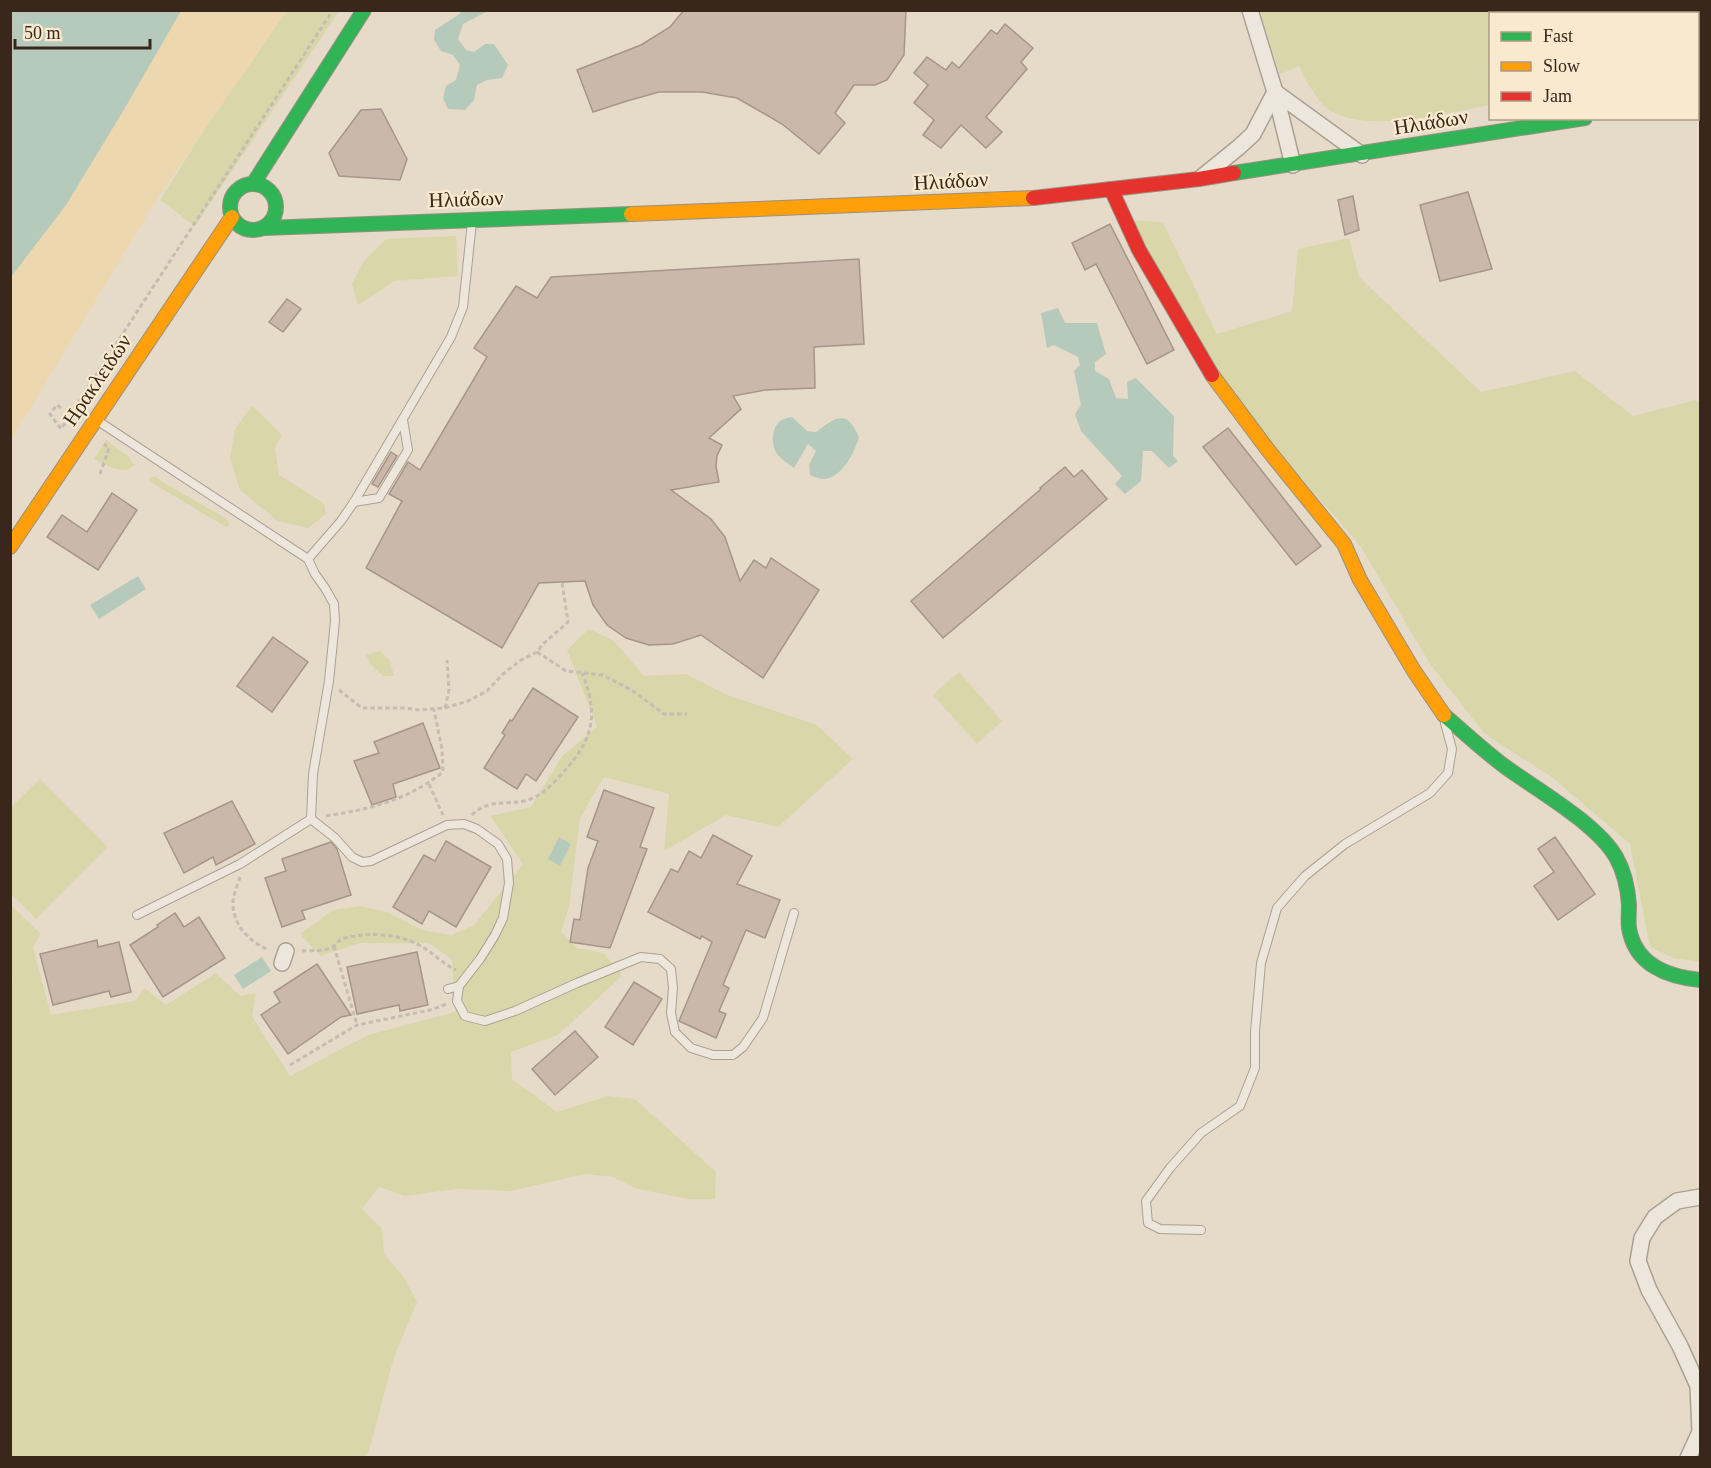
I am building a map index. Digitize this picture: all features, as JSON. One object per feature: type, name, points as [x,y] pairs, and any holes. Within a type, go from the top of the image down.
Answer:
[{"type":"street","points":[[253,184],[364,10]]},
{"type":"street","points":[[1250,10],[1275,92],[1293,165]]},
{"type":"street","points":[[1275,92],[1362,155]]},
{"type":"street","points":[[1199,179],[1253,134],[1275,92]]},
{"type":"street","name":"Ηλιάδων","points":[[265,228],[1031,198],[1199,179],[1573,120]]},
{"type":"street","points":[[263,167],[267,189]]},
{"type":"street","points":[[253,184],[267,189],[273,194],[277,209],[271,223],[265,228],[250,230],[242,228],[232,217],[230,210],[234,195],[245,186],[253,184]]},
{"type":"street","points":[[1111,189],[1139,250],[1214,379],[1344,544],[1360,580],[1442,713],[1489,754],[1574,815],[1602,839],[1616,857],[1624,876],[1629,904],[1629,927],[1632,940],[1642,957],[1656,969],[1679,978],[1701,980]]},
{"type":"street","points":[[277,209],[314,226]]},
{"type":"street","name":"Ηρακλειδών","points":[[10,547],[232,217]]},
{"type":"street","points":[[219,237],[242,228]]},
{"type":"street","points":[[1688,1458],[1700,1432],[1698,1386],[1680,1346],[1648,1290],[1638,1261],[1642,1238],[1655,1217],[1677,1201],[1701,1197]]},
{"type":"lane","points":[[308,559],[354,502],[451,337],[463,308],[472,220]]},
{"type":"lane","points":[[95,420],[308,559],[334,604],[335,621],[329,681],[313,774],[311,819]]},
{"type":"lane","points":[[354,502],[379,498],[408,450],[404,420]]},
{"type":"lane","points":[[1201,1230],[1160,1229],[1148,1223],[1146,1201],[1170,1168],[1201,1133],[1240,1106],[1255,1068],[1255,1032],[1261,963],[1277,908],[1305,876],[1345,844],[1431,793],[1448,773],[1452,749],[1442,713]]},
{"type":"lane","points":[[311,819],[352,857],[362,862],[370,861],[447,825],[464,824],[477,829],[498,844],[507,859],[509,882],[503,918],[495,936],[459,986],[457,1000],[465,1017],[485,1021],[515,1011],[641,957],[660,959],[671,969],[673,988],[671,1014],[675,1032],[691,1048],[713,1055],[733,1054],[743,1047],[763,1018],[794,913]]},
{"type":"lane","points":[[137,915],[240,864],[311,819]]},
{"type":"lane","points":[[448,989],[459,986]]},
{"type":"path","points":[[61,408],[57,405],[50,414],[61,429],[333,10]]},
{"type":"path","points":[[100,440],[109,448],[100,474]]},
{"type":"path","points":[[329,681],[362,708],[434,710],[468,700],[486,691],[503,674],[537,651],[568,622],[562,582]]},
{"type":"path","points":[[537,651],[566,671],[603,675],[633,691],[664,714],[687,714]]},
{"type":"path","points":[[445,708],[449,690],[447,660]]},
{"type":"path","points":[[464,824],[481,806],[525,801],[537,796],[570,765],[589,735],[593,706],[582,674]]},
{"type":"path","points":[[311,819],[369,809],[398,799],[429,784],[443,772],[442,749],[434,710]]},
{"type":"path","points":[[429,784],[447,825]]},
{"type":"path","points":[[240,864],[242,874],[233,901],[237,923],[244,933],[267,950],[284,957],[324,950],[346,938],[393,935],[429,951],[441,963],[467,976]]},
{"type":"path","points":[[334,946],[357,1025]]},
{"type":"path","points":[[290,1065],[357,1025],[430,1010],[457,1000]]},
{"type":"shaded area","points":[[11,10],[181,11],[66,205],[11,277]]},
{"type":"shaded area","points":[[1260,10],[1678,11],[1489,12],[1489,105],[1428,117],[1380,121],[1358,120],[1339,115],[1323,105],[1312,90],[1300,66],[1280,74]]},
{"type":"shaded area","points":[[280,11],[339,11],[195,226],[160,200]]},
{"type":"shaded area","points":[[462,11],[488,11],[463,24],[458,39],[466,50],[474,52],[485,44],[494,44],[508,65],[502,78],[487,80],[477,85],[474,100],[465,110],[448,109],[443,98],[446,86],[456,80],[460,65],[453,55],[441,51],[434,40],[435,30]]},
{"type":"shaded area","points":[[1119,220],[1163,222],[1217,334],[1292,311],[1298,249],[1349,238],[1359,277],[1481,392],[1575,371],[1633,416],[1696,400],[1700,403],[1700,962],[1673,958],[1650,947],[1630,844],[1553,778],[1484,733],[1430,664],[1361,547],[1220,383]]},
{"type":"shaded area","points":[[456,236],[458,276],[394,281],[358,305],[352,284],[364,261],[386,239]]},
{"type":"shaded area","points":[[1058,308],[1065,323],[1097,323],[1106,354],[1095,362],[1095,371],[1109,379],[1116,398],[1128,399],[1127,382],[1136,378],[1174,416],[1173,456],[1178,461],[1169,468],[1152,451],[1143,451],[1141,481],[1125,494],[1115,484],[1122,476],[1081,431],[1075,414],[1081,405],[1074,371],[1080,365],[1078,357],[1054,345],[1047,348],[1041,313]]},
{"type":"shaded area","points":[[252,405],[282,435],[275,447],[279,475],[324,503],[326,514],[308,528],[278,521],[240,490],[230,458],[235,429]]},
{"type":"shaded area","points":[[792,417],[807,431],[816,432],[840,418],[845,419],[854,428],[859,437],[851,456],[837,474],[825,479],[810,475],[809,465],[816,451],[808,444],[794,468],[778,455],[773,443],[774,430],[780,422]]},
{"type":"shaded area","points":[[106,440],[129,457],[134,465],[120,470],[94,459]]},
{"type":"shaded area","points":[[149,477],[155,477],[228,520],[230,525],[226,527],[149,481]]},
{"type":"shaded area","points":[[138,576],[146,589],[99,619],[90,605]]},
{"type":"shaded area","points":[[589,629],[614,641],[644,676],[686,674],[727,695],[817,725],[853,759],[778,827],[726,815],[664,851],[669,794],[604,777],[580,818],[569,907],[561,932],[577,948],[604,953],[622,976],[558,1035],[511,1052],[512,1079],[557,1112],[608,1096],[635,1099],[716,1172],[715,1199],[689,1199],[637,1189],[613,1177],[585,1174],[510,1191],[457,1189],[404,1196],[379,1187],[362,1209],[382,1229],[384,1254],[403,1276],[417,1302],[394,1357],[369,1451],[363,1457],[11,1457],[10,986],[13,980],[10,976],[10,904],[41,934],[33,947],[51,1015],[135,1001],[145,988],[166,1005],[216,973],[240,996],[256,993],[252,1016],[290,1076],[368,1035],[455,1012],[452,959],[428,943],[360,943],[320,956],[300,934],[333,910],[360,906],[387,912],[422,930],[452,935],[474,925],[523,864],[490,816],[531,807],[562,756],[597,727],[567,650]]},
{"type":"shaded area","points":[[380,651],[390,661],[394,676],[383,676],[371,665],[366,655]]},
{"type":"shaded area","points":[[959,672],[1002,721],[977,744],[933,695]]},
{"type":"shaded area","points":[[40,779],[108,847],[36,919],[11,894],[10,808]]},
{"type":"shaded area","points":[[559,837],[571,844],[560,866],[548,859]]},
{"type":"shaded area","points":[[262,957],[271,971],[243,989],[234,975]]},
{"type":"sand","points":[[181,11],[287,11],[160,194],[11,440],[11,277],[66,205]]},
{"type":"building","points":[[684,10],[906,10],[904,55],[887,80],[875,85],[854,85],[835,113],[845,123],[819,154],[782,124],[737,98],[702,92],[659,92],[593,112],[577,70],[641,45],[670,27]]},
{"type":"building","points":[[1005,24],[1033,48],[1021,62],[1027,69],[986,117],[1002,132],[986,148],[961,125],[941,148],[923,135],[934,120],[914,103],[928,85],[914,73],[927,57],[946,70],[952,62],[959,68],[991,30],[997,34]]},
{"type":"building","points":[[381,109],[407,159],[400,180],[339,176],[329,153],[361,110]]},
{"type":"building","points":[[1468,192],[1492,269],[1440,281],[1420,205]]},
{"type":"building","points":[[1353,196],[1359,230],[1345,235],[1338,200]]},
{"type":"building","points":[[1110,224],[1174,350],[1147,364],[1096,264],[1085,270],[1072,243]]},
{"type":"building","points":[[859,259],[864,344],[814,347],[815,388],[765,390],[733,396],[741,409],[709,438],[722,445],[716,466],[719,482],[671,490],[711,519],[725,537],[740,581],[754,560],[766,568],[771,558],[819,590],[763,678],[701,635],[673,644],[649,645],[626,638],[607,625],[593,605],[585,581],[539,583],[502,648],[366,568],[402,501],[389,494],[408,462],[420,470],[487,357],[474,348],[516,286],[537,298],[551,277]]},
{"type":"building","points":[[287,299],[301,309],[283,332],[269,322]]},
{"type":"building","points":[[1228,428],[1321,546],[1296,565],[1203,447]]},
{"type":"building","points":[[391,452],[397,456],[378,487],[372,484]]},
{"type":"building","points":[[1065,467],[1074,477],[1082,470],[1107,499],[943,638],[911,601]]},
{"type":"building","points":[[112,493],[137,510],[98,570],[47,537],[62,515],[87,532]]},
{"type":"building","points":[[273,637],[308,662],[272,712],[237,686]]},
{"type":"building","points":[[533,688],[578,717],[536,781],[526,774],[517,789],[484,768],[505,735],[502,733]]},
{"type":"building","points":[[423,723],[440,768],[393,784],[396,797],[372,805],[354,761],[379,753],[374,742]]},
{"type":"building","points":[[604,790],[654,808],[640,847],[647,849],[610,948],[570,942],[574,919],[580,920],[588,868],[598,841],[587,837]]},
{"type":"building","points":[[232,801],[255,844],[216,865],[213,857],[184,873],[164,833]]},
{"type":"building","points":[[713,835],[752,856],[737,884],[780,900],[765,938],[746,930],[723,985],[729,988],[719,1011],[726,1014],[716,1038],[679,1021],[712,942],[702,936],[700,939],[648,912],[671,869],[678,872],[689,851],[701,858]]},
{"type":"building","points":[[1555,837],[1595,894],[1558,920],[1534,886],[1554,872],[1538,849]]},
{"type":"building","points":[[446,841],[491,867],[456,927],[429,911],[422,924],[393,907],[424,855],[435,861]]},
{"type":"building","points":[[331,842],[337,849],[351,895],[302,911],[305,919],[282,927],[265,878],[286,871],[282,859]]},
{"type":"building","points":[[175,913],[184,927],[199,917],[225,958],[163,997],[130,945]]},
{"type":"building","points":[[97,940],[98,947],[119,942],[131,992],[111,997],[109,991],[53,1005],[40,954]]},
{"type":"building","points":[[417,952],[428,1005],[400,1011],[399,1005],[357,1014],[347,967]]},
{"type":"building","points":[[317,964],[351,1015],[341,1017],[288,1054],[261,1015],[280,1002],[274,992]]},
{"type":"building","points":[[634,982],[662,999],[633,1045],[605,1027]]},
{"type":"building","points":[[575,1031],[598,1057],[555,1095],[532,1069]]},
{"type":"traffic: fast","points":[[253,184],[364,10]]},
{"type":"traffic: fast","points":[[1234,173],[1572,120]]},
{"type":"traffic: fast","points":[[253,184],[269,191],[276,207],[269,223],[253,230],[237,223],[230,207],[237,191],[253,184]]},
{"type":"traffic: fast","points":[[265,228],[631,214]]},
{"type":"traffic: fast","points":[[1444,715],[1499,762],[1582,820],[1595,832],[1616,857],[1621,868],[1628,899],[1629,928],[1632,941],[1638,951],[1646,960],[1665,972],[1700,980]]},
{"type":"traffic: slow","points":[[631,214],[1033,198]]},
{"type":"traffic: slow","points":[[10,547],[232,217]]},
{"type":"traffic: slow","points":[[1212,375],[1268,450],[1344,544],[1360,580],[1414,671],[1444,715]]},
{"type":"traffic: jam","points":[[1033,198],[1234,173]]},
{"type":"traffic: jam","points":[[1111,189],[1139,250],[1212,375]]}]
